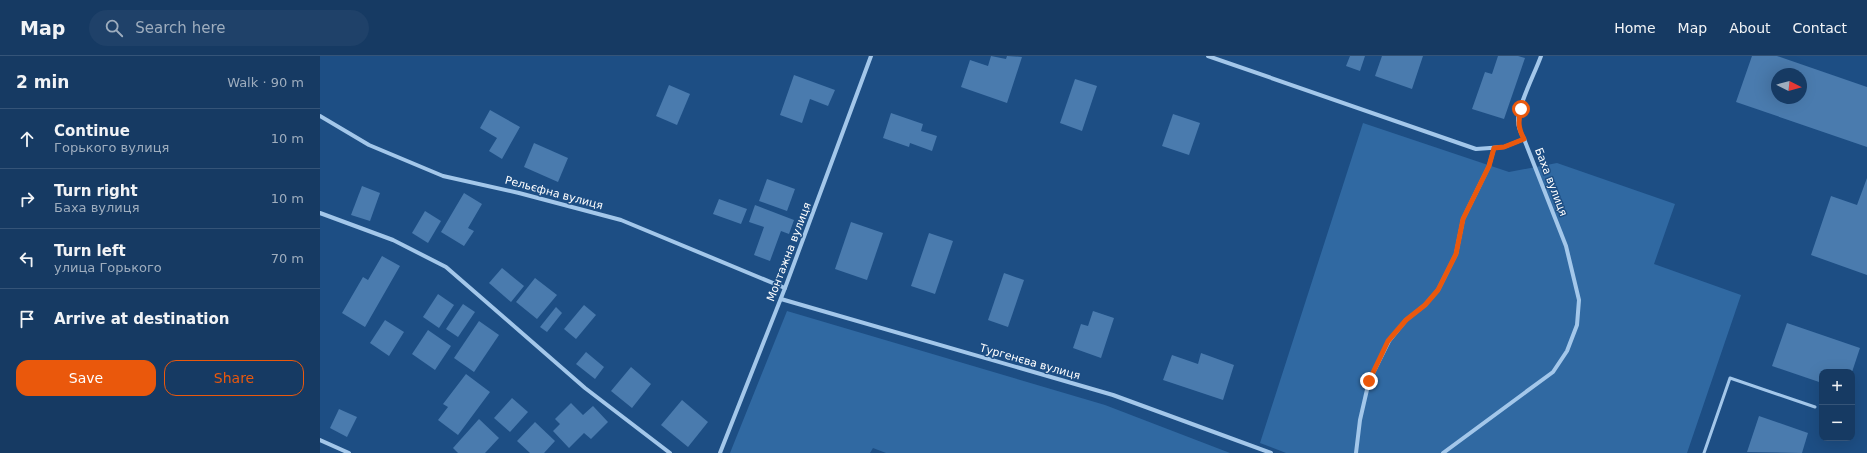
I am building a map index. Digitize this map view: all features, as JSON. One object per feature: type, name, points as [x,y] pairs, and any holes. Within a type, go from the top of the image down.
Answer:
[{"type":"street","name":"Монтажна вулиця","points":[[720,453],[781,299],[872,56]]},
{"type":"street","name":"Баха вулиця","points":[[1208,56],[1460,145],[1476,149],[1494,148],[1504,147],[1524,139],[1566,246],[1579,300],[1577,325],[1567,351],[1553,372],[1443,453]]},
{"type":"street","points":[[1524,139],[1519,130],[1518,121],[1541,56]]},
{"type":"street","name":"Рельєфна вулиця","points":[[320,116],[369,144],[443,176],[519,193],[621,220],[785,288]]},
{"type":"street","points":[[1356,453],[1360,420],[1369,381],[1388,341],[1406,320],[1425,305],[1438,290],[1456,254],[1463,219],[1489,166],[1494,148]]},
{"type":"street","points":[[320,213],[393,240],[446,267],[585,388],[670,453]]},
{"type":"street","name":"Тургенєва вулиця","points":[[781,299],[1113,395],[1271,453]]},
{"type":"street","points":[[320,440],[349,453]]},
{"type":"lane","points":[[1704,453],[1730,378],[1815,407]]},
{"type":"shaded area","points":[[1363,123],[1509,172],[1557,163],[1675,204],[1654,264],[1741,295],[1687,453],[1286,453],[1260,443]]},
{"type":"shaded area","points":[[787,311],[1105,405],[1230,453],[886,453],[873,448],[870,453],[730,453]]},
{"type":"building","points":[[991,56],[1006,59],[1007,56],[1022,57],[1007,103],[961,87],[970,60],[988,66]]},
{"type":"building","points":[[1350,56],[1365,56],[1360,71],[1346,66]]},
{"type":"building","points":[[1382,56],[1423,56],[1412,89],[1375,76]]},
{"type":"building","points":[[1498,56],[1518,56],[1525,58],[1504,119],[1472,109],[1485,72],[1492,74]]},
{"type":"building","points":[[1752,56],[1777,56],[1867,87],[1867,147],[1736,102]]},
{"type":"building","points":[[794,75],[835,90],[828,106],[810,99],[802,123],[780,115]]},
{"type":"building","points":[[1075,79],[1097,86],[1082,131],[1060,123]]},
{"type":"building","points":[[669,85],[690,94],[677,125],[656,116]]},
{"type":"building","points":[[490,110],[520,127],[502,159],[489,151],[497,138],[480,128]]},
{"type":"building","points":[[891,113],[923,124],[921,131],[937,136],[932,151],[910,143],[909,147],[883,138]]},
{"type":"building","points":[[1173,114],[1200,123],[1189,155],[1162,146]]},
{"type":"building","points":[[534,143],[568,158],[558,182],[524,167]]},
{"type":"building","points":[[1867,178],[1867,275],[1811,255],[1831,196],[1857,205]]},
{"type":"building","points":[[767,179],[795,189],[787,211],[759,201]]},
{"type":"building","points":[[362,186],[380,193],[370,221],[351,215]]},
{"type":"building","points":[[464,193],[482,204],[468,228],[474,231],[464,246],[441,232]]},
{"type":"building","points":[[719,199],[747,209],[741,224],[713,214]]},
{"type":"building","points":[[755,205],[794,220],[789,234],[781,231],[770,261],[754,255],[764,227],[749,222]]},
{"type":"building","points":[[425,211],[441,221],[428,243],[412,233]]},
{"type":"building","points":[[851,222],[883,233],[867,280],[835,269]]},
{"type":"building","points":[[929,233],[953,241],[935,294],[911,286]]},
{"type":"building","points":[[382,256],[400,266],[365,327],[342,313],[363,277],[368,280]]},
{"type":"building","points":[[502,268],[524,286],[511,302],[489,283]]},
{"type":"building","points":[[1004,273],[1024,280],[1008,327],[988,320]]},
{"type":"building","points":[[535,278],[557,295],[537,319],[516,302]]},
{"type":"building","points":[[438,294],[454,305],[439,328],[423,317]]},
{"type":"building","points":[[463,304],[475,312],[458,337],[446,329]]},
{"type":"building","points":[[584,305],[596,315],[576,339],[564,329]]},
{"type":"building","points":[[556,307],[562,313],[547,332],[540,327]]},
{"type":"building","points":[[1093,311],[1114,318],[1101,358],[1073,348],[1081,324],[1088,326]]},
{"type":"building","points":[[385,320],[404,332],[389,356],[370,343]]},
{"type":"building","points":[[479,321],[499,335],[474,372],[454,358]]},
{"type":"building","points":[[1787,323],[1860,348],[1853,369],[1819,369],[1819,382],[1772,366]]},
{"type":"building","points":[[428,330],[451,346],[435,370],[412,354]]},
{"type":"building","points":[[586,352],[604,367],[595,379],[576,364]]},
{"type":"building","points":[[1201,353],[1234,365],[1223,400],[1163,380],[1172,355],[1198,364]]},
{"type":"building","points":[[631,367],[651,384],[632,408],[611,391]]},
{"type":"building","points":[[466,374],[490,392],[458,435],[438,420],[448,407],[443,404]]},
{"type":"building","points":[[512,398],[528,412],[510,432],[494,418]]},
{"type":"building","points":[[682,400],[708,422],[688,447],[661,425]]},
{"type":"building","points":[[571,403],[583,415],[593,406],[608,422],[591,439],[584,433],[569,448],[553,431],[560,424],[555,419]]},
{"type":"building","points":[[339,409],[357,417],[347,437],[330,428]]},
{"type":"building","points":[[1759,416],[1808,433],[1802,453],[1747,452]]},
{"type":"building","points":[[479,419],[499,438],[485,453],[458,453],[453,448]]},
{"type":"building","points":[[535,422],[555,441],[544,453],[530,453],[517,441]]},
{"type":"route","points":[[1369,381],[1388,341],[1406,320],[1425,305],[1438,290],[1456,254],[1463,219],[1489,166],[1494,148],[1504,147],[1524,139],[1519,130],[1518,121],[1521,109]]}]
